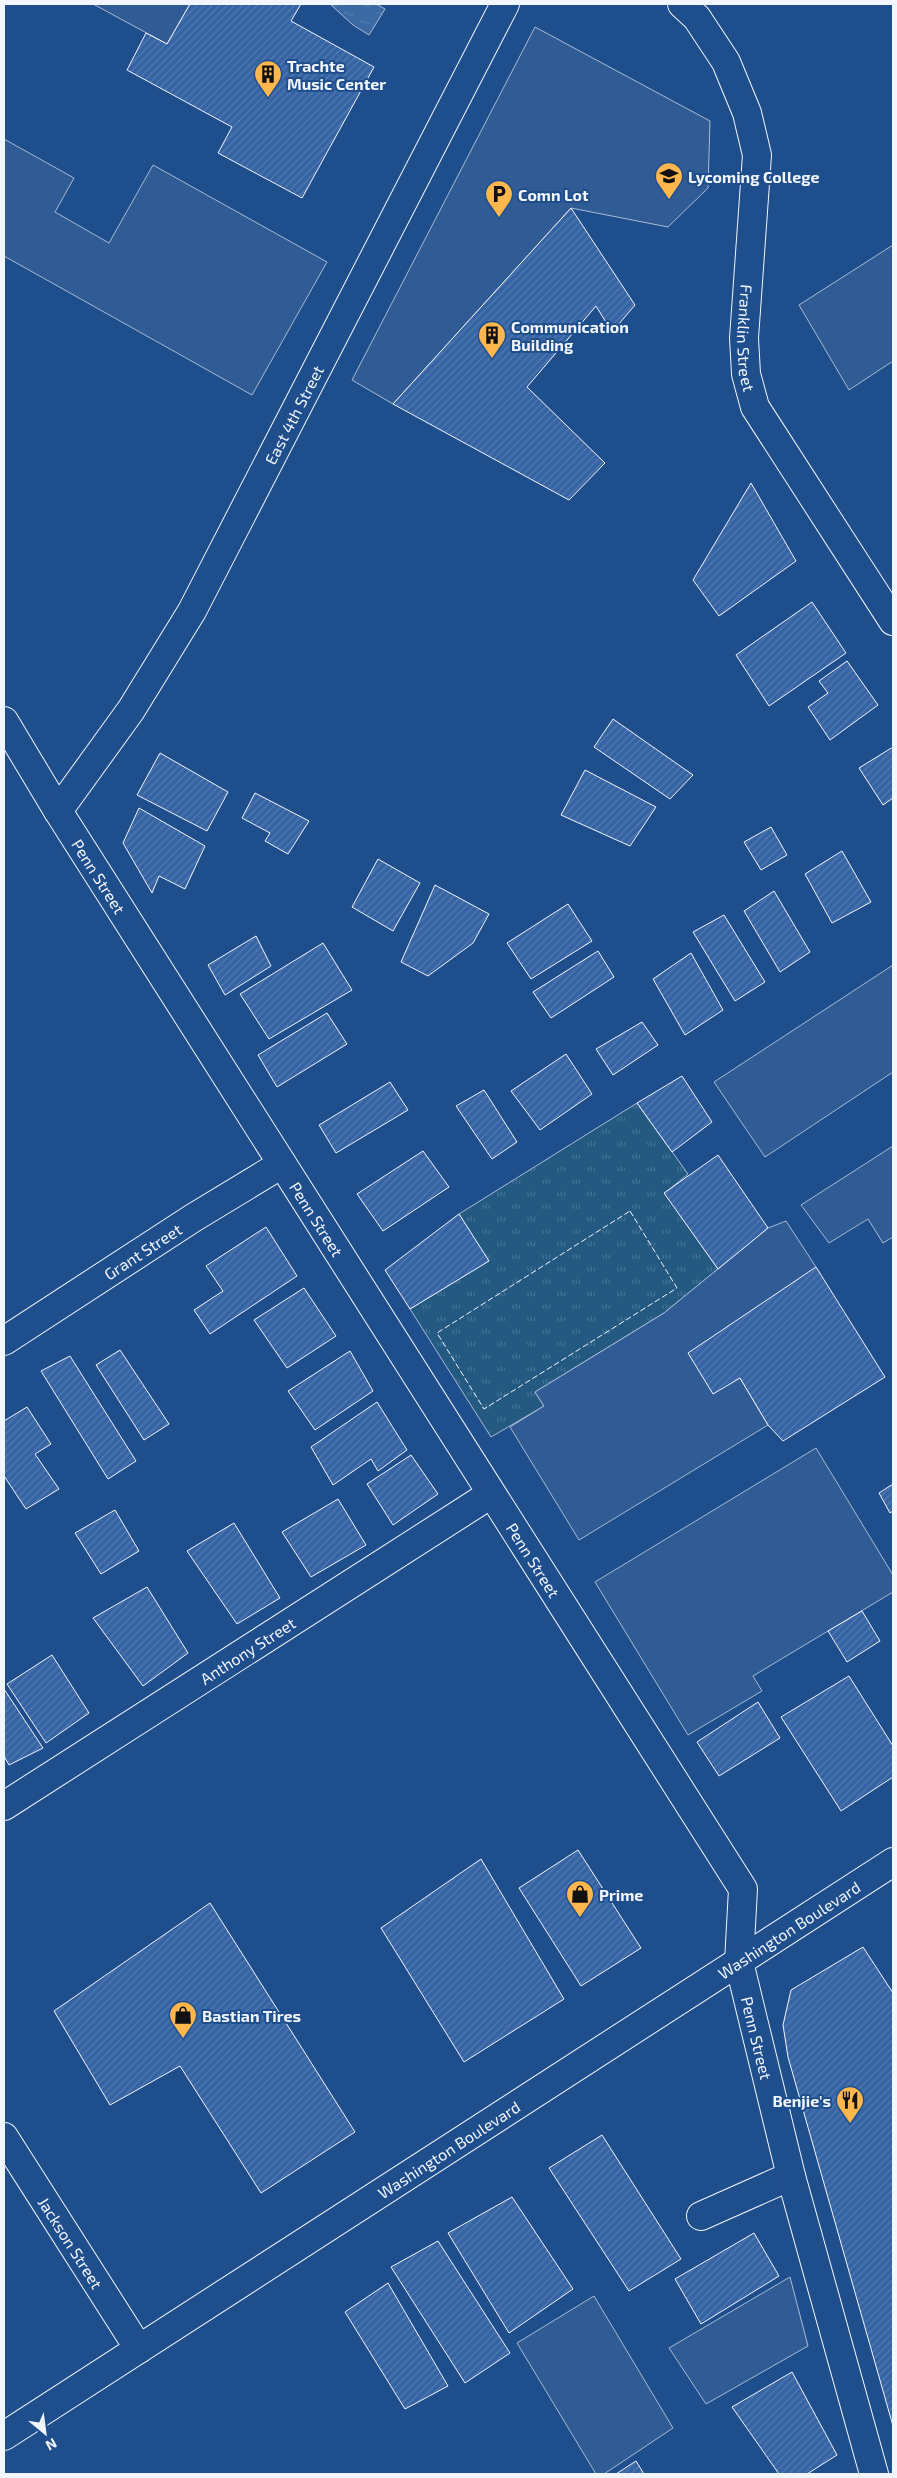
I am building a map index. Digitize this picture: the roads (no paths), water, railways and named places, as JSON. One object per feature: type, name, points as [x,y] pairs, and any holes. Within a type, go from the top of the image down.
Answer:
[{"type":"street","name":"East 4th Street","points":[[58,811],[131,710],[192,611],[506,4]]},
{"type":"street","name":"Franklin Street","points":[[682,4],[697,18],[726,62],[747,113],[757,155],[744,338],[746,374],[755,407],[893,621]]},
{"type":"street","name":"Penn Street","points":[[4,721],[58,811],[743,1890],[739,1962],[791,2176],[874,2474]]},
{"type":"street","name":"Grant Street","points":[[4,1341],[193,1218],[282,1164]]},
{"type":"street","name":"Anthony Street","points":[[4,1806],[490,1494]]},
{"type":"street","name":"Washington Boulevard","points":[[4,2436],[893,1862]]},
{"type":"street","name":"Jackson Street","points":[[4,2137],[139,2349]]},
{"type":"street","points":[[701,2216],[791,2176]]},
{"type":"water","points":[[330,4],[376,4],[385,9],[369,35],[353,25]]},
{"type":"place","name":"Trachte Music Center","points":[[268,98]]},
{"type":"place","name":"Lycoming College","points":[[669,200]]},
{"type":"place","name":"Comn Lot","points":[[499,218]]},
{"type":"place","name":"Communication Building","points":[[492,359]]},
{"type":"place","name":"Prime","points":[[580,1918]]},
{"type":"place","name":"Bastian Tires","points":[[183,2039]]},
{"type":"place","name":"Benjie's","points":[[850,2124]]}]
